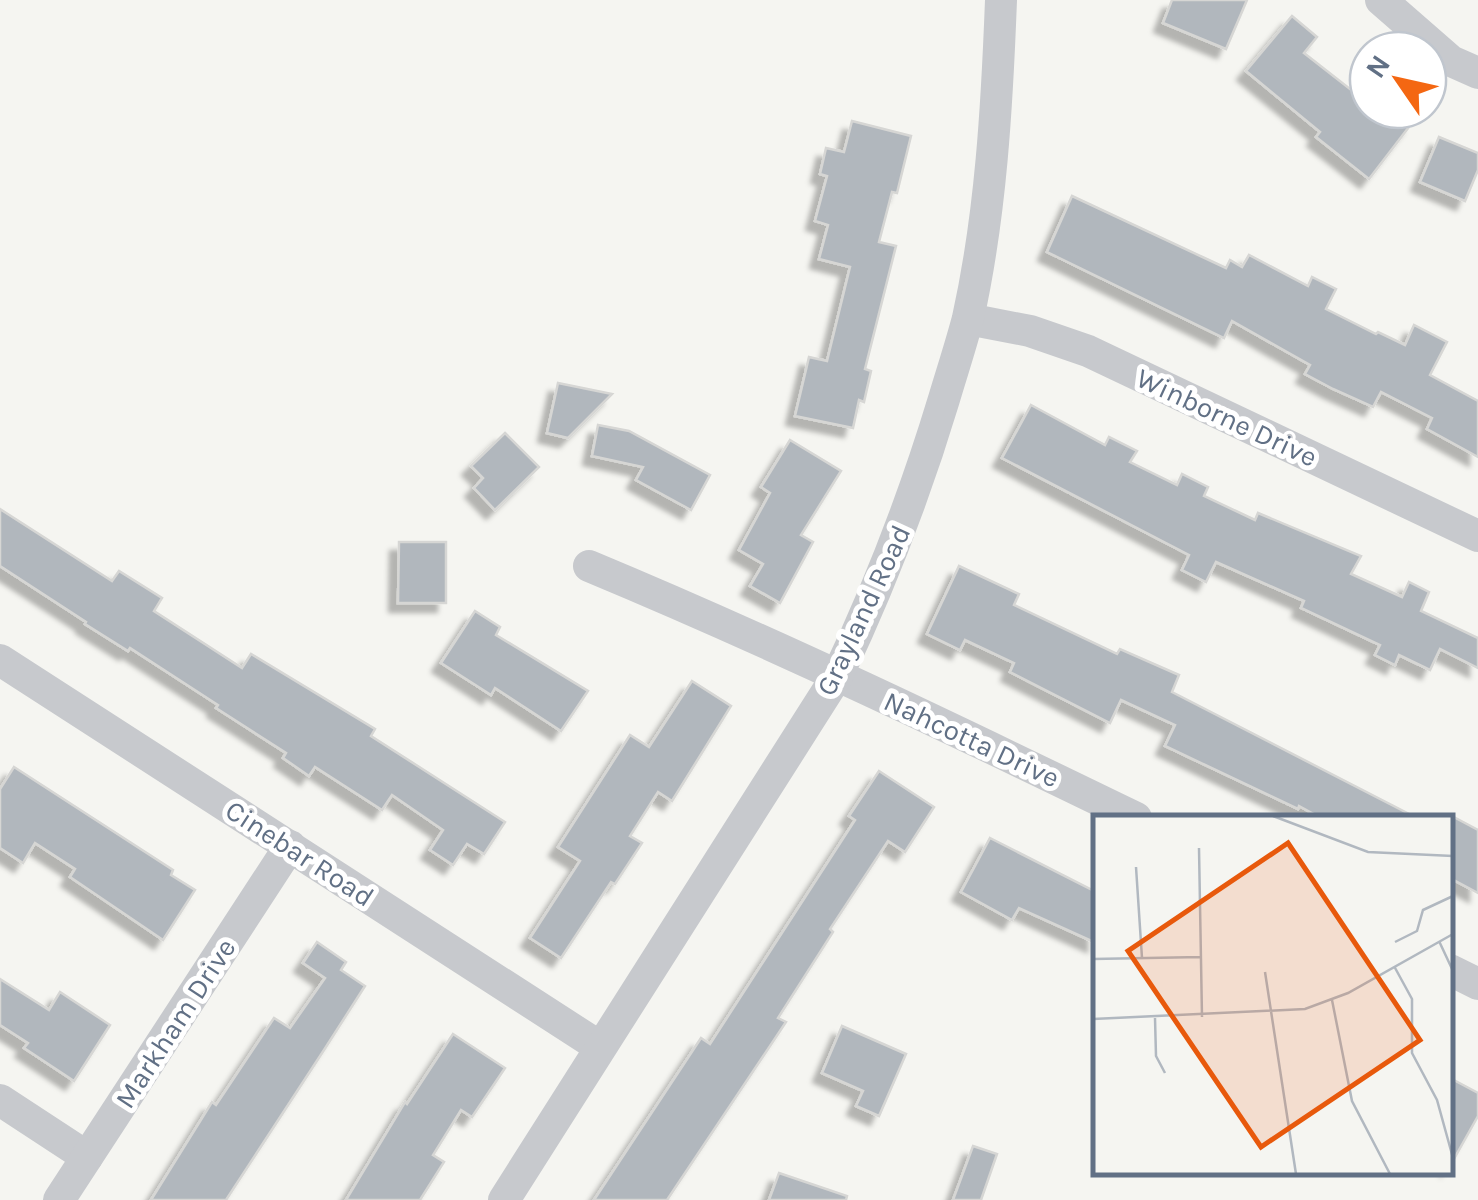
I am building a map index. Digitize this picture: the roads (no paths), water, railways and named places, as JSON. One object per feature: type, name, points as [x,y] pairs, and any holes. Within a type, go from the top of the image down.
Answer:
[{"type":"street","name":"Grayland Road","points":[[504,1200],[837,676],[870,604],[916,490],[968,319],[986,212],[997,103],[1001,0]]},
{"type":"street","points":[[1381,0],[1451,61],[1478,73]]},
{"type":"street","name":"Winborne Drive","points":[[968,319],[1030,332],[1088,351],[1478,536]]},
{"type":"street","name":"Nahcotta Drive","points":[[589,566],[700,612],[1130,815]]},
{"type":"street","name":"Cinebar Road","points":[[0,660],[600,1047]]},
{"type":"street","name":"Markham Drive","points":[[60,1200],[290,846]]},
{"type":"street","points":[[1453,972],[1478,984]]},
{"type":"street","points":[[0,1100],[88,1157]]}]
